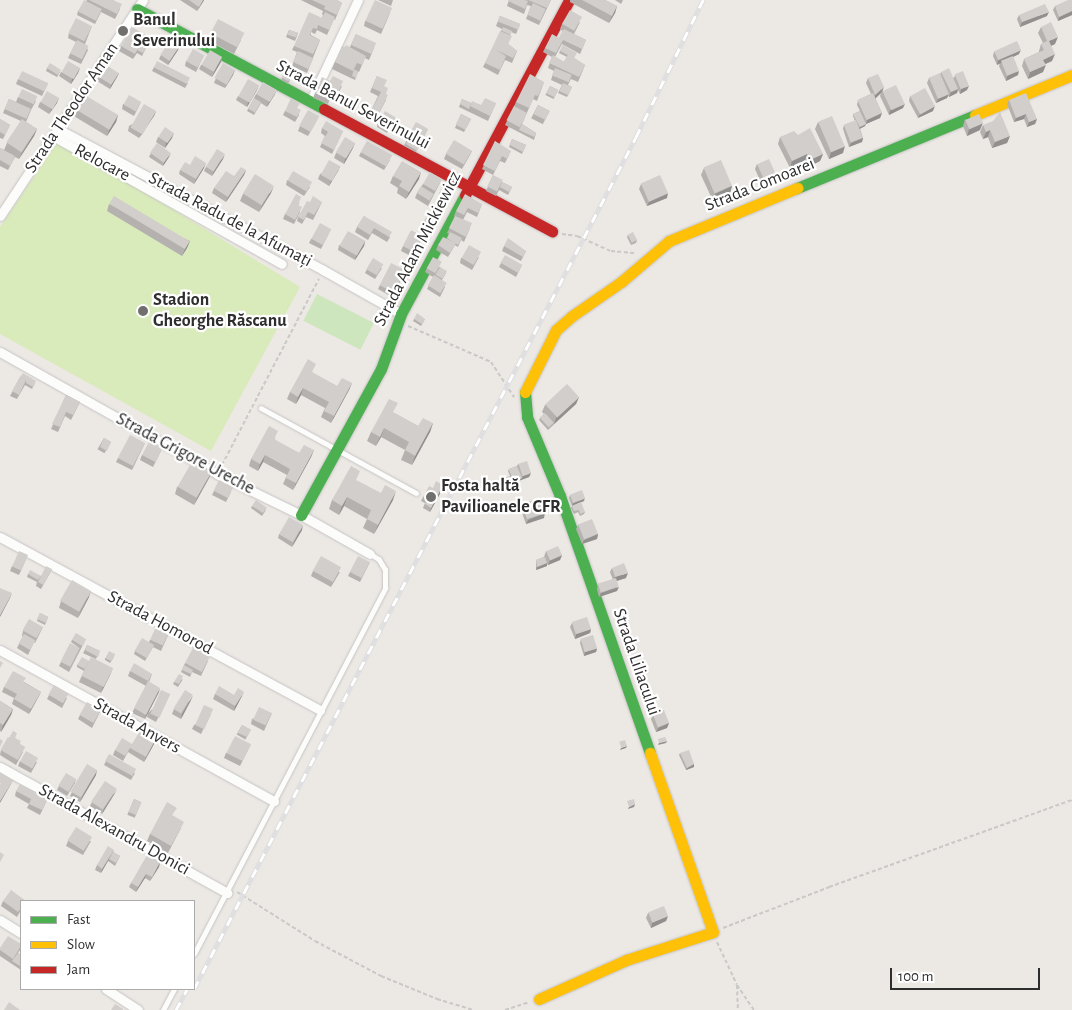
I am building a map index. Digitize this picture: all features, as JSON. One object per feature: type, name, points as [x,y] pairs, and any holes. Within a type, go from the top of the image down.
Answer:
[{"type":"street","points":[[310,102],[358,0]]},
{"type":"street","name":"Strada Adam Mickiewicz","points":[[302,515],[381,369],[399,318],[569,0]]},
{"type":"street","name":"Strada Banul Severinului","points":[[140,5],[310,102],[552,232]]},
{"type":"street","name":"Strada Theodor Aman","points":[[0,216],[140,5]]},
{"type":"street","name":"Strada Comoarei","points":[[524,404],[530,380],[556,330],[572,316],[621,282],[669,241],[1072,74]]},
{"type":"street","name":"Relocare","points":[[55,132],[282,264]]},
{"type":"street","name":"Strada Radu de la Afumați","points":[[55,132],[323,270],[399,318]]},
{"type":"street","name":"Strada Grigore Ureche","points":[[0,352],[217,474],[302,515],[370,554]]},
{"type":"street","name":"Strada Liliacului","points":[[524,404],[526,417],[560,496],[712,932]]},
{"type":"street","name":"Strada Homorod","points":[[0,537],[320,710]]},
{"type":"street","name":"Strada Anvers","points":[[0,650],[274,802]]},
{"type":"street","name":"Strada Alexandru Donici","points":[[0,767],[227,894]]},
{"type":"street","points":[[0,920],[20,933]]},
{"type":"street","points":[[539,999],[626,960],[712,932]]},
{"type":"street","points":[[108,990],[138,1010]]},
{"type":"lane","points":[[261,408],[338,448],[416,493]]},
{"type":"lane","points":[[195,952],[385,588],[385,570],[379,560],[370,554]]},
{"type":"lane","points":[[163,1010],[173,990]]},
{"type":"path","points":[[552,232],[577,236],[611,251],[654,253]]},
{"type":"path","points":[[217,474],[323,270]]},
{"type":"path","points":[[399,318],[491,362],[512,395],[524,404]]},
{"type":"path","points":[[754,1010],[737,985],[712,932],[829,887],[1072,800]]},
{"type":"path","points":[[227,894],[237,892],[315,941],[381,976],[438,999],[472,1010]]},
{"type":"path","points":[[737,985],[738,1010]]},
{"type":"path","points":[[505,1010],[539,999]]},
{"type":"green space","name":"Stadion Gheorghe Răscanu","points":[[59,140],[300,287],[211,451],[0,334],[0,227]]},
{"type":"green space","points":[[317,294],[374,323],[360,350],[303,321]]},
{"type":"building","points":[[84,0],[102,9],[96,21],[78,12]]},
{"type":"building","points":[[89,0],[113,0],[122,4],[117,14]]},
{"type":"building","points":[[189,0],[203,0],[199,7]]},
{"type":"building","points":[[312,0],[337,0],[342,3],[337,15],[324,9],[325,6]]},
{"type":"building","points":[[375,0],[392,8],[382,29],[365,21]]},
{"type":"building","points":[[509,0],[525,0],[528,1],[525,9]]},
{"type":"building","points":[[528,0],[551,0],[547,8]]},
{"type":"building","points":[[582,0],[605,0],[617,6],[612,16]]},
{"type":"building","points":[[1072,0],[1072,11],[1059,17],[1055,6]]},
{"type":"building","points":[[533,3],[546,9],[540,21],[528,15]]},
{"type":"building","points":[[1045,4],[1049,12],[1022,22],[1019,15]]},
{"type":"building","points":[[570,10],[582,17],[574,31],[562,24]]},
{"type":"building","points":[[309,12],[322,18],[325,12],[335,17],[329,30],[318,25],[317,29],[313,28],[310,35],[320,40],[313,54],[294,46]]},
{"type":"building","points":[[500,16],[520,24],[518,30],[498,22]]},
{"type":"building","points":[[76,18],[92,26],[84,41],[68,33]]},
{"type":"building","points":[[218,19],[244,33],[237,47],[210,33]]},
{"type":"building","points":[[1051,22],[1058,37],[1049,41],[1055,54],[1043,60],[1046,65],[1030,72],[1024,59],[1044,50],[1041,44],[1047,41],[1041,27]]},
{"type":"building","points":[[132,27],[146,35],[135,54],[121,46]]},
{"type":"building","points":[[503,27],[512,31],[511,35],[501,31]]},
{"type":"building","points":[[564,29],[586,40],[582,49],[563,40],[556,53],[545,48],[552,34],[559,38]]},
{"type":"building","points":[[289,30],[298,33],[296,38],[287,35]]},
{"type":"building","points":[[500,31],[512,36],[508,44],[517,51],[513,58],[496,50],[506,56],[500,70],[485,63]]},
{"type":"building","points":[[356,34],[376,43],[371,54],[351,45]]},
{"type":"building","points":[[145,37],[150,40],[143,53],[137,50]]},
{"type":"building","points":[[171,39],[180,45],[169,61],[160,55]]},
{"type":"building","points":[[77,40],[89,46],[82,59],[70,53]]},
{"type":"building","points":[[1017,41],[1021,50],[998,60],[994,51]]},
{"type":"building","points":[[346,45],[366,56],[362,65],[357,63],[353,71],[335,62],[342,46],[345,47]]},
{"type":"building","points":[[563,45],[577,53],[574,58],[560,51]]},
{"type":"building","points":[[193,49],[204,55],[198,68],[186,61]]},
{"type":"building","points":[[210,50],[222,57],[214,72],[202,65]]},
{"type":"building","points":[[298,51],[313,58],[308,69],[293,62]]},
{"type":"building","points":[[568,54],[585,65],[579,77],[549,63],[553,55],[564,62]]},
{"type":"building","points":[[1013,56],[1019,71],[1007,76],[1001,61]]},
{"type":"building","points":[[68,61],[80,68],[74,79],[62,72]]},
{"type":"building","points":[[157,61],[190,78],[187,84],[154,67]]},
{"type":"building","points":[[50,63],[61,70],[58,75],[47,68]]},
{"type":"building","points":[[223,63],[235,70],[227,85],[214,78]]},
{"type":"building","points":[[106,65],[119,73],[111,85],[99,77]]},
{"type":"building","points":[[287,68],[294,72],[288,82],[282,78]]},
{"type":"building","points":[[555,68],[572,75],[569,82],[552,75]]},
{"type":"building","points":[[949,68],[958,89],[951,92],[941,72]]},
{"type":"building","points":[[354,69],[358,72],[356,78],[352,76]]},
{"type":"building","points":[[22,71],[48,83],[44,91],[18,79]]},
{"type":"building","points":[[963,71],[969,86],[961,89],[955,74]]},
{"type":"building","points":[[940,73],[949,94],[938,99],[929,78]]},
{"type":"building","points":[[530,74],[544,82],[538,96],[535,95],[529,108],[516,102]]},
{"type":"building","points":[[878,74],[884,87],[875,95],[868,78]]},
{"type":"building","points":[[333,76],[343,81],[338,93],[326,88],[332,93],[329,100],[315,93],[322,77],[330,81]]},
{"type":"building","points":[[377,76],[387,80],[384,86],[388,88],[386,94],[388,95],[377,117],[370,113],[381,92],[372,88]]},
{"type":"building","points":[[248,79],[259,85],[250,103],[238,96]]},
{"type":"building","points":[[263,82],[277,90],[270,102],[256,94]]},
{"type":"building","points":[[563,83],[572,87],[568,95],[559,91]]},
{"type":"building","points":[[896,85],[905,104],[891,110],[882,91]]},
{"type":"building","points":[[550,86],[558,90],[554,97],[546,93]]},
{"type":"building","points":[[925,88],[935,106],[920,115],[910,96]]},
{"type":"building","points":[[22,89],[37,96],[34,104],[18,97]]},
{"type":"building","points":[[47,91],[59,98],[53,109],[40,102]]},
{"type":"building","points":[[873,93],[882,113],[866,120],[857,100]]},
{"type":"building","points":[[1026,93],[1037,119],[1029,122],[1026,114],[1016,118],[1009,100]]},
{"type":"building","points":[[83,94],[118,115],[109,130],[74,109]]},
{"type":"building","points":[[129,95],[141,102],[136,112],[124,105]]},
{"type":"building","points":[[254,98],[261,102],[255,112],[248,108]]},
{"type":"building","points":[[291,98],[300,103],[297,108],[301,110],[297,117],[285,111]]},
{"type":"building","points":[[485,98],[496,103],[490,116],[470,106],[472,101],[481,105]]},
{"type":"building","points":[[9,99],[31,109],[26,119],[5,109]]},
{"type":"building","points":[[462,99],[471,103],[469,109],[460,104]]},
{"type":"building","points":[[144,104],[156,111],[143,134],[130,127]]},
{"type":"building","points":[[538,105],[550,111],[545,120],[533,114]]},
{"type":"building","points":[[514,106],[527,113],[520,127],[506,120]]},
{"type":"building","points":[[308,110],[319,116],[311,132],[299,126]]},
{"type":"building","points":[[385,111],[395,117],[389,128],[378,122]]},
{"type":"building","points":[[860,111],[866,124],[860,127],[853,114]]},
{"type":"building","points":[[1000,112],[1010,136],[995,142],[990,130],[986,132],[983,125],[993,121]]},
{"type":"building","points":[[461,114],[471,119],[465,130],[456,125]]},
{"type":"building","points":[[979,114],[983,123],[969,129],[965,120]]},
{"type":"building","points":[[832,116],[845,146],[831,152],[818,122]]},
{"type":"building","points":[[0,119],[10,125],[5,135],[0,132]]},
{"type":"building","points":[[22,119],[37,129],[21,152],[6,142]]},
{"type":"building","points":[[856,120],[863,138],[851,142],[844,125]]},
{"type":"building","points":[[326,121],[343,131],[334,150],[321,143],[328,132],[322,128]]},
{"type":"building","points":[[416,122],[428,129],[421,142],[408,135]]},
{"type":"building","points":[[522,124],[536,133],[534,137],[519,130]]},
{"type":"building","points":[[165,127],[174,133],[167,143],[158,137]]},
{"type":"building","points":[[810,128],[823,154],[810,160],[807,154],[792,161],[780,137],[794,131],[798,135]]},
{"type":"building","points":[[345,137],[355,143],[346,159],[336,152]]},
{"type":"building","points":[[409,138],[420,144],[417,150],[406,144]]},
{"type":"building","points":[[512,139],[526,145],[523,152],[510,145]]},
{"type":"building","points":[[454,140],[472,151],[464,165],[446,154]]},
{"type":"building","points":[[367,141],[392,155],[386,166],[361,152]]},
{"type":"building","points":[[495,141],[511,151],[507,159],[502,156],[495,171],[483,165]]},
{"type":"building","points":[[157,143],[171,153],[164,163],[150,153]]},
{"type":"building","points":[[0,148],[15,156],[10,166],[0,160]]},
{"type":"building","points":[[217,149],[225,154],[214,172],[206,167]]},
{"type":"building","points":[[195,156],[206,163],[196,179],[180,170],[185,162],[190,165]]},
{"type":"building","points":[[769,159],[776,175],[764,180],[757,164]]},
{"type":"building","points":[[329,160],[340,166],[332,181],[321,175]]},
{"type":"building","points":[[721,160],[732,186],[714,193],[704,167]]},
{"type":"building","points":[[402,161],[421,172],[409,192],[399,186],[402,181],[393,176]]},
{"type":"building","points":[[241,167],[246,170],[228,197],[214,188],[226,171],[234,176]]},
{"type":"building","points":[[293,171],[312,182],[307,192],[288,181]]},
{"type":"building","points":[[430,172],[442,179],[435,191],[423,184]]},
{"type":"building","points":[[255,174],[274,186],[261,205],[243,194]]},
{"type":"building","points":[[493,175],[503,180],[497,192],[487,187]]},
{"type":"building","points":[[660,175],[668,193],[649,202],[641,184]]},
{"type":"building","points":[[502,182],[512,187],[509,192],[500,187]]},
{"type":"building","points":[[444,184],[451,188],[446,195],[440,192]]},
{"type":"building","points":[[421,186],[434,194],[429,201],[417,193]]},
{"type":"building","points":[[296,194],[301,197],[298,205],[302,207],[295,220],[285,214]]},
{"type":"building","points":[[465,194],[482,204],[478,213],[468,208],[464,215],[456,211]]},
{"type":"building","points":[[114,196],[189,241],[185,249],[109,204]]},
{"type":"building","points":[[313,196],[322,202],[314,215],[308,212],[304,220],[298,217],[307,201],[310,202]]},
{"type":"building","points":[[364,216],[392,232],[389,237],[374,228],[370,235],[357,227]]},
{"type":"building","points":[[455,216],[472,223],[466,237],[449,228]]},
{"type":"building","points":[[426,217],[432,221],[429,226],[423,223]]},
{"type":"building","points":[[320,223],[331,229],[323,245],[311,239]]},
{"type":"building","points":[[411,230],[423,236],[414,252],[403,246]]},
{"type":"building","points":[[348,231],[365,241],[357,256],[340,246]]},
{"type":"building","points":[[450,232],[462,238],[458,245],[447,238]]},
{"type":"building","points":[[633,232],[637,240],[632,243],[628,235]]},
{"type":"building","points":[[443,237],[456,243],[450,253],[438,245]]},
{"type":"building","points":[[508,238],[526,251],[523,257],[504,246]]},
{"type":"building","points":[[469,245],[481,252],[474,265],[462,258]]},
{"type":"building","points":[[505,255],[522,265],[518,273],[501,263]]},
{"type":"building","points":[[433,257],[442,262],[435,273],[427,268]]},
{"type":"building","points":[[373,258],[383,264],[377,275],[366,269]]},
{"type":"building","points":[[391,263],[405,270],[394,293],[380,285]]},
{"type":"building","points":[[440,267],[447,271],[442,279],[436,275]]},
{"type":"building","points":[[434,275],[447,283],[440,293],[428,285]]},
{"type":"building","points":[[417,313],[425,319],[422,324],[414,319]]},
{"type":"building","points":[[308,359],[316,364],[312,372],[337,386],[342,378],[352,383],[334,416],[324,411],[329,402],[303,388],[298,397],[290,392]]},
{"type":"building","points":[[23,373],[36,381],[33,387],[20,377]]},
{"type":"building","points":[[20,377],[26,380],[19,395],[12,391]]},
{"type":"building","points":[[567,384],[579,397],[557,418],[545,404]]},
{"type":"building","points":[[66,395],[80,402],[73,415],[66,412],[60,427],[52,424]]},
{"type":"building","points":[[389,399],[398,403],[393,412],[418,426],[423,418],[433,423],[415,456],[405,450],[409,442],[384,428],[380,437],[371,432]]},
{"type":"building","points":[[545,413],[554,423],[548,427],[540,418]]},
{"type":"building","points":[[269,426],[278,431],[274,439],[299,453],[304,445],[314,450],[296,483],[286,478],[290,469],[265,455],[260,464],[251,459]]},
{"type":"building","points":[[130,435],[145,443],[133,466],[118,458]]},
{"type":"building","points":[[104,438],[111,442],[107,451],[100,447]]},
{"type":"building","points":[[150,440],[163,447],[155,462],[142,455]]},
{"type":"building","points":[[193,460],[212,471],[197,498],[178,487]]},
{"type":"building","points":[[527,461],[531,473],[522,476],[518,464]]},
{"type":"building","points":[[351,466],[360,471],[356,480],[381,493],[385,485],[396,491],[378,525],[367,519],[371,510],[347,497],[342,506],[332,500]]},
{"type":"building","points":[[517,466],[522,478],[514,481],[509,470]]},
{"type":"building","points":[[510,476],[512,481],[504,485],[501,479]]},
{"type":"building","points":[[219,480],[233,487],[228,498],[214,491]]},
{"type":"building","name":"Fosta haltă Pavilioanele CFR","points":[[436,481],[443,485],[431,508],[425,504],[427,499],[423,497],[429,486],[433,488]]},
{"type":"building","points":[[582,490],[585,498],[573,503],[570,495]]},
{"type":"building","points":[[540,498],[545,513],[527,519],[522,504]]},
{"type":"building","points":[[256,500],[267,508],[263,513],[252,506]]},
{"type":"building","points":[[581,502],[585,512],[580,514],[579,510],[574,511],[572,506]]},
{"type":"building","points":[[289,517],[303,525],[293,542],[279,534]]},
{"type":"building","points":[[592,519],[598,534],[584,539],[578,525]]},
{"type":"building","points":[[558,546],[562,555],[550,560],[546,551]]},
{"type":"building","points":[[19,551],[28,555],[21,571],[12,567]]},
{"type":"building","points":[[321,556],[341,567],[333,582],[313,571]]},
{"type":"building","points":[[358,556],[370,562],[361,578],[350,572]]},
{"type":"building","points":[[545,557],[547,563],[537,567],[536,560]]},
{"type":"building","points":[[624,563],[628,573],[615,577],[612,568]]},
{"type":"building","points":[[46,566],[52,569],[43,585],[38,582]]},
{"type":"building","points":[[30,570],[41,576],[38,580],[28,574]]},
{"type":"building","points":[[616,578],[619,587],[601,592],[598,584]]},
{"type":"building","points":[[72,580],[91,591],[79,612],[60,601]]},
{"type":"building","points":[[0,588],[12,593],[0,615]]},
{"type":"building","points":[[40,613],[48,617],[46,623],[37,619]]},
{"type":"building","points":[[587,617],[591,629],[576,634],[572,622]]},
{"type":"building","points":[[29,619],[43,627],[36,638],[22,630]]},
{"type":"building","points":[[156,627],[169,633],[163,646],[150,640]]},
{"type":"building","points":[[76,633],[86,639],[82,646],[72,640]]},
{"type":"building","points":[[24,634],[35,640],[30,650],[19,644]]},
{"type":"building","points":[[593,635],[597,648],[585,652],[581,639]]},
{"type":"building","points":[[142,638],[154,645],[147,658],[135,651]]},
{"type":"building","points":[[70,643],[80,648],[70,667],[60,662]]},
{"type":"building","points":[[87,645],[100,651],[98,657],[85,650]]},
{"type":"building","points":[[193,648],[210,657],[202,672],[185,663]]},
{"type":"building","points":[[109,651],[115,654],[112,661],[105,658]]},
{"type":"building","points":[[82,657],[89,661],[85,669],[77,665]]},
{"type":"building","points":[[91,657],[113,668],[104,687],[81,676]]},
{"type":"building","points":[[134,663],[152,674],[148,681],[130,671]]},
{"type":"building","points":[[184,665],[193,670],[191,674],[182,670]]},
{"type":"building","points":[[13,671],[26,678],[23,682],[41,692],[31,709],[14,699],[17,694],[4,687]]},
{"type":"building","points":[[179,674],[183,676],[179,684],[174,682]]},
{"type":"building","points":[[148,681],[160,688],[146,715],[134,708]]},
{"type":"building","points":[[54,685],[69,694],[63,703],[48,694]]},
{"type":"building","points":[[219,686],[234,695],[238,688],[244,692],[235,706],[215,694]]},
{"type":"building","points":[[161,690],[170,694],[160,718],[150,714]]},
{"type":"building","points":[[185,690],[193,695],[181,713],[173,709]]},
{"type":"building","points":[[0,701],[13,709],[3,725],[0,723]]},
{"type":"building","points":[[87,702],[101,710],[93,723],[80,715]]},
{"type":"building","points":[[204,705],[213,709],[204,729],[195,725]]},
{"type":"building","points":[[259,707],[272,713],[266,726],[253,720]]},
{"type":"building","points":[[664,710],[669,723],[658,727],[653,714]]},
{"type":"building","points":[[242,725],[251,730],[247,737],[238,733]]},
{"type":"building","points":[[13,731],[17,733],[15,738],[21,741],[19,744],[9,738]]},
{"type":"building","points":[[140,731],[155,740],[146,757],[130,748],[125,756],[115,750],[122,738],[132,744]]},
{"type":"building","points":[[235,736],[251,744],[242,761],[226,753]]},
{"type":"building","points":[[8,737],[25,747],[18,760],[0,750]]},
{"type":"building","points":[[665,737],[667,741],[659,743],[658,739]]},
{"type":"building","points":[[625,740],[627,746],[621,748],[619,742]]},
{"type":"building","points":[[689,750],[694,764],[687,768],[680,753]]},
{"type":"building","points":[[26,751],[38,758],[32,768],[20,761]]},
{"type":"building","points":[[109,754],[136,769],[132,776],[105,761]]},
{"type":"building","points":[[87,764],[97,770],[81,798],[71,791]]},
{"type":"building","points":[[0,772],[13,780],[0,801],[1,783]]},
{"type":"building","points":[[66,773],[76,779],[69,792],[58,786]]},
{"type":"building","points":[[105,781],[117,789],[103,810],[91,802]]},
{"type":"building","points":[[20,784],[48,798],[42,810],[29,804],[31,799],[16,791]]},
{"type":"building","points":[[134,799],[141,802],[136,815],[129,812]]},
{"type":"building","points":[[634,799],[635,804],[629,807],[627,801]]},
{"type":"building","points":[[167,802],[177,808],[172,815],[184,822],[171,846],[150,834]]},
{"type":"building","points":[[76,827],[92,837],[84,851],[68,841]]},
{"type":"building","points":[[108,846],[114,850],[102,869],[97,865]]},
{"type":"building","points":[[0,852],[4,855],[0,862]]},
{"type":"building","points":[[113,852],[120,856],[116,863],[109,859]]},
{"type":"building","points":[[147,855],[160,862],[152,877],[146,874],[138,887],[131,883]]},
{"type":"building","points":[[11,890],[25,900],[20,900],[20,909],[18,912],[3,901]]},
{"type":"building","points":[[664,906],[668,916],[652,923],[648,912]]},
{"type":"building","points":[[8,936],[20,943],[20,948],[13,959],[0,950]]},
{"type":"building","points":[[18,953],[20,955],[20,966],[12,961]]},
{"type":"building","points":[[9,1002],[20,1010],[4,1010]]},
{"type":"building","points":[[115,1004],[123,1009],[123,1010],[111,1010]]},
{"type":"railway","points":[[195,987],[636,137],[703,0]]},
{"type":"railway","points":[[176,1010],[186,990]]},
{"type":"traffic: fast","points":[[137,9],[324,109]]},
{"type":"traffic: fast","points":[[797,188],[975,115]]},
{"type":"traffic: fast","points":[[301,515],[381,369],[401,314],[465,195]]},
{"type":"traffic: fast","points":[[525,392],[527,417],[560,496],[650,753]]},
{"type":"traffic: slow","points":[[975,115],[1072,75]]},
{"type":"traffic: slow","points":[[525,392],[556,330],[572,316],[621,282],[669,241],[797,188]]},
{"type":"traffic: slow","points":[[539,999],[626,960],[713,932],[650,753]]},
{"type":"traffic: jam","points":[[465,195],[569,0]]},
{"type":"traffic: jam","points":[[324,109],[552,231]]},
{"type":"place","name":"Banul Severinului","points":[[123,31]]},
{"type":"place","name":"Stadion Gheorghe Răscanu","points":[[143,311]]},
{"type":"place","name":"Fosta haltă Pavilioanele CFR","points":[[431,497]]}]
